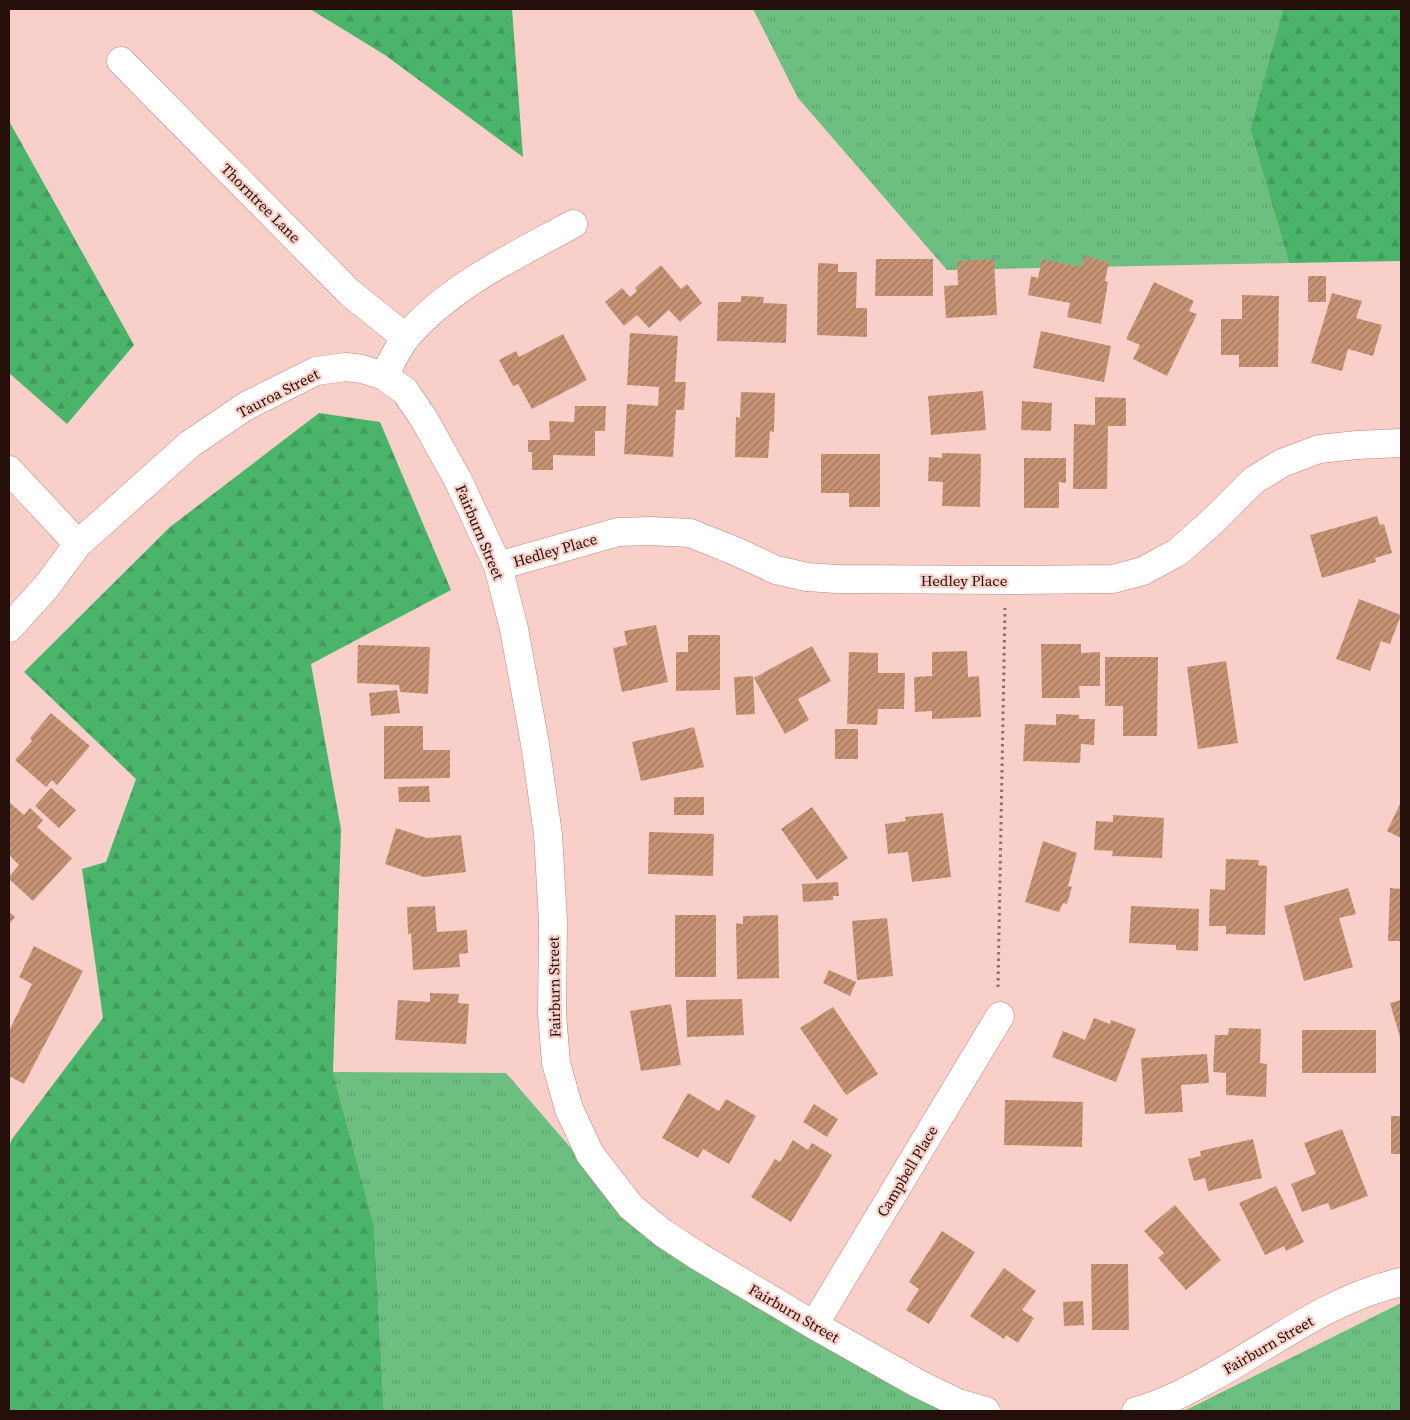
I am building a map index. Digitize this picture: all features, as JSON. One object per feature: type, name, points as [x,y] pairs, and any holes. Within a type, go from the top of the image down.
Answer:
[{"type":"street","name":"Thorntree Lane","points":[[121,62],[349,292],[406,338]]},
{"type":"street","points":[[384,376],[406,338],[437,306],[498,265],[573,224]]},
{"type":"street","name":"Tauroa Street","points":[[9,628],[47,586],[78,544],[190,444],[246,406],[316,371],[346,367],[362,369],[384,376]]},
{"type":"street","name":"Fairburn Street","points":[[384,376],[405,391],[424,419],[458,480],[498,566],[517,648],[535,744],[548,834],[553,921],[552,1014],[556,1063],[569,1109],[590,1154],[631,1207],[663,1233],[698,1256],[917,1383],[958,1403],[986,1411]]},
{"type":"street","name":"Hedley Place","points":[[498,566],[618,532],[650,531],[690,533],[776,570],[807,577],[837,579],[1113,579],[1144,571],[1178,552],[1215,520],[1254,480],[1282,463],[1319,449],[1401,443]]},
{"type":"street","points":[[9,470],[78,544]]},
{"type":"street","name":"Campbell Place","points":[[814,1325],[1000,1016]]},
{"type":"street","name":"Fairburn Street","points":[[1136,1411],[1189,1390],[1234,1366],[1305,1322],[1346,1301],[1401,1282]]},
{"type":"path","points":[[1000,1016],[998,986],[1005,580]]},
{"type":"green space","points":[[310,9],[512,9],[523,157],[385,55]]},
{"type":"green space","points":[[753,9],[1283,9],[1250,129],[1289,263],[947,270],[798,98]]},
{"type":"green space","points":[[1283,9],[1401,9],[1401,261],[1289,263],[1250,129]]},
{"type":"green space","points":[[9,121],[134,345],[67,424],[9,373]]},
{"type":"green space","points":[[319,413],[380,422],[451,590],[311,664],[341,829],[333,1072],[374,1226],[384,1411],[9,1411],[9,1146],[12,1139],[103,1018],[82,869],[106,862],[136,779],[24,672],[170,527]]},
{"type":"green space","points":[[333,1072],[506,1073],[640,1228],[964,1411],[384,1411],[374,1226]]},
{"type":"green space","points":[[1401,1303],[1401,1411],[1184,1411]]},
{"type":"building","points":[[1084,256],[1109,262],[1105,281],[1108,282],[1101,324],[1067,317],[1070,303],[1028,295],[1031,276],[1038,278],[1042,259],[1082,267]]},
{"type":"building","points":[[876,259],[933,259],[933,296],[875,296]]},
{"type":"building","points":[[994,259],[997,315],[946,318],[944,286],[958,285],[957,261]]},
{"type":"building","points":[[818,263],[838,264],[838,272],[857,272],[856,308],[867,308],[867,337],[817,335]]},
{"type":"building","points":[[661,265],[681,289],[687,284],[702,303],[680,322],[669,310],[649,328],[637,315],[624,326],[605,302],[622,288],[630,297],[637,291],[635,288]]},
{"type":"building","points":[[1308,276],[1326,276],[1326,302],[1308,302]]},
{"type":"building","points":[[1154,282],[1194,301],[1189,311],[1197,314],[1167,376],[1133,359],[1140,345],[1126,339]]},
{"type":"building","points":[[1332,293],[1362,301],[1356,318],[1382,325],[1373,356],[1348,349],[1342,371],[1311,363]]},
{"type":"building","points":[[1242,295],[1279,296],[1278,367],[1239,367],[1239,355],[1221,355],[1221,319],[1242,319]]},
{"type":"building","points":[[741,296],[764,297],[763,303],[787,304],[786,343],[717,341],[718,302],[741,302]]},
{"type":"building","points":[[1041,331],[1111,346],[1104,382],[1033,368]]},
{"type":"building","points":[[630,333],[678,336],[675,382],[686,382],[684,410],[676,410],[673,457],[624,454],[627,404],[658,406],[659,387],[627,385]]},
{"type":"building","points":[[563,334],[587,380],[532,409],[518,384],[513,386],[499,360],[516,351],[519,357]]},
{"type":"building","points":[[983,391],[986,430],[931,435],[928,396]]},
{"type":"building","points":[[741,392],[775,393],[774,432],[770,431],[768,458],[735,457],[736,417],[740,418]]},
{"type":"building","points":[[1095,397],[1126,398],[1126,426],[1108,426],[1107,489],[1073,489],[1074,424],[1095,425]]},
{"type":"building","points":[[1022,401],[1052,403],[1051,431],[1021,430]]},
{"type":"building","points":[[575,406],[606,406],[605,431],[595,431],[595,456],[553,455],[553,470],[532,470],[532,452],[528,452],[528,440],[550,440],[549,421],[574,422]]},
{"type":"building","points":[[942,453],[981,454],[980,507],[942,506],[943,482],[928,481],[929,457],[942,458]]},
{"type":"building","points":[[821,454],[880,454],[880,507],[849,507],[849,493],[821,493]]},
{"type":"building","points":[[1024,458],[1066,458],[1066,483],[1059,482],[1059,508],[1024,508]]},
{"type":"building","points":[[1377,516],[1380,525],[1384,524],[1392,553],[1375,558],[1376,562],[1322,578],[1310,535]]},
{"type":"building","points":[[1359,599],[1401,615],[1390,644],[1381,641],[1370,671],[1336,659]]},
{"type":"building","points":[[656,625],[668,682],[622,692],[613,648],[627,645],[624,631]]},
{"type":"building","points":[[688,635],[720,635],[720,690],[676,691],[676,652],[688,652]]},
{"type":"building","points":[[1041,644],[1081,644],[1081,653],[1100,652],[1100,686],[1079,686],[1080,698],[1042,698]]},
{"type":"building","points":[[358,645],[430,647],[428,694],[400,692],[399,685],[357,683]]},
{"type":"building","points":[[812,646],[831,681],[798,699],[809,720],[785,734],[754,678]]},
{"type":"building","points":[[967,651],[968,677],[979,676],[981,717],[932,719],[932,711],[915,712],[914,677],[932,676],[932,652]]},
{"type":"building","points":[[849,652],[878,653],[878,673],[905,673],[904,709],[878,709],[877,725],[847,724]]},
{"type":"building","points":[[1105,657],[1158,657],[1157,736],[1123,736],[1123,706],[1105,706]]},
{"type":"building","points":[[1226,661],[1238,743],[1198,749],[1187,667]]},
{"type":"building","points":[[753,676],[755,714],[736,715],[734,677]]},
{"type":"building","points":[[397,690],[400,713],[371,716],[369,693]]},
{"type":"building","points":[[51,713],[90,746],[57,785],[52,780],[46,787],[15,760],[32,741],[30,738]]},
{"type":"building","points":[[1056,714],[1079,715],[1079,719],[1095,719],[1094,745],[1081,744],[1080,763],[1023,761],[1025,724],[1056,725]]},
{"type":"building","points":[[384,726],[423,726],[423,750],[450,750],[450,778],[384,779]]},
{"type":"building","points":[[694,727],[704,767],[641,781],[632,742]]},
{"type":"building","points":[[835,729],[858,729],[858,759],[835,759]]},
{"type":"building","points":[[429,786],[430,802],[399,802],[398,787]]},
{"type":"building","points":[[51,788],[76,810],[59,828],[35,806]]},
{"type":"building","points":[[674,797],[704,797],[704,815],[674,815]]},
{"type":"building","points":[[9,802],[24,815],[30,808],[43,820],[37,827],[72,858],[33,901],[9,879],[19,865],[9,855]]},
{"type":"building","points":[[1401,802],[1401,838],[1387,831]]},
{"type":"building","points":[[812,807],[848,858],[817,880],[781,829]]},
{"type":"building","points":[[943,813],[951,877],[912,882],[908,852],[888,854],[885,824],[906,821],[905,817]]},
{"type":"building","points":[[1113,815],[1164,818],[1162,858],[1112,856],[1113,851],[1094,850],[1096,821],[1113,822]]},
{"type":"building","points":[[396,828],[427,838],[461,835],[466,872],[424,877],[385,864]]},
{"type":"building","points":[[649,832],[714,834],[713,876],[648,874]]},
{"type":"building","points":[[1043,841],[1077,853],[1068,886],[1072,887],[1067,904],[1063,903],[1059,912],[1025,902]]},
{"type":"building","points":[[1226,859],[1259,860],[1258,865],[1267,866],[1265,935],[1226,934],[1226,926],[1209,926],[1210,889],[1225,890]]},
{"type":"building","points":[[838,882],[839,896],[833,896],[833,900],[803,902],[802,884]]},
{"type":"building","points":[[1348,888],[1356,914],[1339,918],[1353,967],[1304,981],[1284,906]]},
{"type":"building","points":[[1390,888],[1401,889],[1401,941],[1388,941]]},
{"type":"building","points":[[435,906],[437,932],[467,930],[468,953],[459,954],[460,967],[413,970],[411,933],[408,934],[407,907]]},
{"type":"building","points":[[1131,906],[1199,909],[1198,951],[1176,950],[1176,945],[1129,943]]},
{"type":"building","points":[[9,912],[15,917],[9,924]]},
{"type":"building","points":[[675,915],[716,915],[716,977],[675,977]]},
{"type":"building","points":[[778,915],[779,978],[737,979],[736,923],[743,924],[743,916]]},
{"type":"building","points":[[887,918],[893,976],[857,980],[852,921]]},
{"type":"building","points":[[34,946],[83,971],[24,1084],[9,1076],[9,1031],[32,984],[19,977]]},
{"type":"building","points":[[829,970],[856,982],[850,996],[823,983]]},
{"type":"building","points":[[430,993],[459,994],[458,1003],[469,1004],[466,1044],[395,1040],[398,1000],[430,1002]]},
{"type":"building","points":[[742,999],[744,1035],[687,1037],[686,1000]]},
{"type":"building","points":[[1401,1000],[1401,1041],[1390,1003]]},
{"type":"building","points":[[671,1004],[681,1065],[641,1071],[630,1011]]},
{"type":"building","points":[[833,1007],[878,1074],[846,1095],[800,1028]]},
{"type":"building","points":[[1094,1018],[1110,1024],[1111,1020],[1136,1029],[1116,1082],[1052,1057],[1063,1031],[1085,1040]]},
{"type":"building","points":[[1229,1028],[1261,1029],[1260,1063],[1267,1064],[1266,1097],[1226,1095],[1226,1073],[1213,1072],[1215,1035],[1228,1035]]},
{"type":"building","points":[[1302,1030],[1376,1030],[1376,1073],[1302,1073]]},
{"type":"building","points":[[1207,1054],[1209,1083],[1181,1085],[1183,1112],[1145,1114],[1141,1058]]},
{"type":"building","points":[[688,1093],[719,1111],[726,1099],[756,1116],[729,1164],[703,1149],[698,1158],[662,1138]]},
{"type":"building","points":[[1005,1100],[1083,1102],[1082,1147],[1004,1145]]},
{"type":"building","points":[[814,1104],[838,1119],[827,1137],[803,1122]]},
{"type":"building","points":[[1391,1116],[1401,1116],[1401,1154],[1391,1154]]},
{"type":"building","points":[[1342,1129],[1368,1196],[1331,1210],[1328,1203],[1302,1212],[1291,1184],[1316,1174],[1304,1143]]},
{"type":"building","points":[[1253,1139],[1262,1178],[1208,1191],[1205,1178],[1194,1181],[1188,1159],[1201,1156],[1200,1151]]},
{"type":"building","points":[[793,1140],[808,1150],[812,1143],[832,1155],[791,1222],[751,1197],[775,1159],[780,1162]]},
{"type":"building","points":[[1276,1186],[1304,1242],[1286,1251],[1284,1246],[1265,1255],[1239,1203]]},
{"type":"building","points":[[1175,1205],[1221,1260],[1186,1290],[1158,1258],[1164,1253],[1144,1231]]},
{"type":"building","points":[[942,1231],[975,1252],[929,1324],[906,1310],[919,1289],[909,1282]]},
{"type":"building","points":[[1091,1264],[1128,1264],[1129,1330],[1092,1330]]},
{"type":"building","points":[[1004,1268],[1036,1291],[1022,1310],[1034,1318],[1018,1343],[1006,1335],[1004,1339],[970,1316]]},
{"type":"building","points":[[1083,1301],[1084,1325],[1064,1326],[1063,1302]]}]
